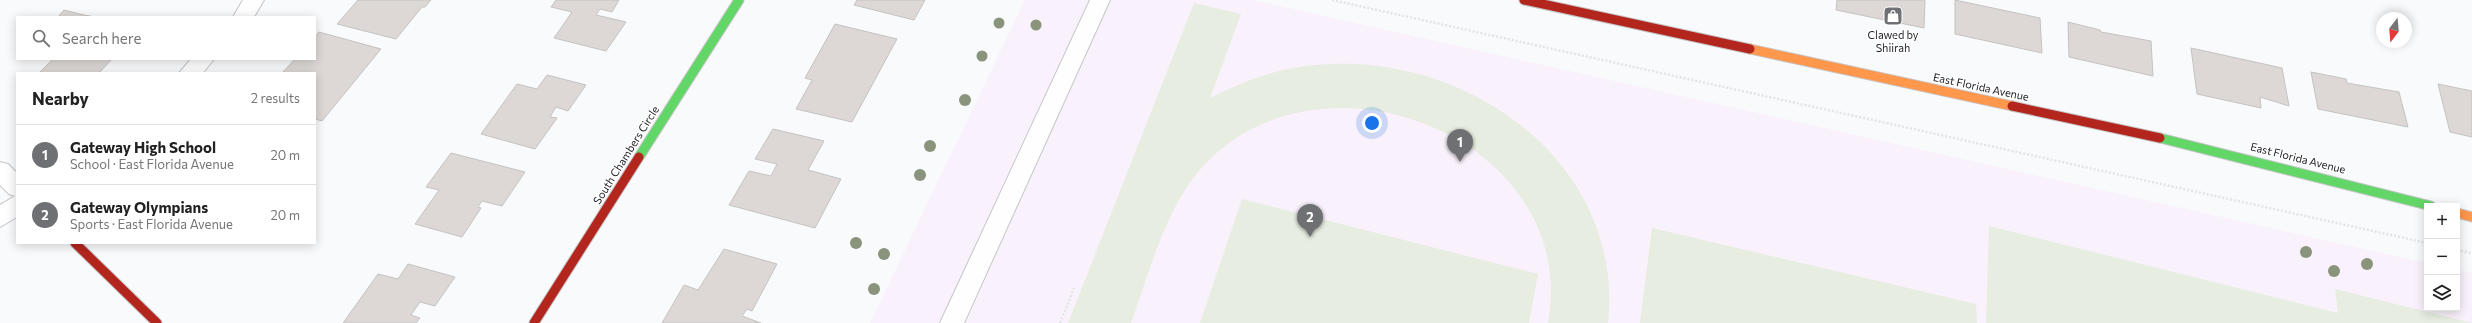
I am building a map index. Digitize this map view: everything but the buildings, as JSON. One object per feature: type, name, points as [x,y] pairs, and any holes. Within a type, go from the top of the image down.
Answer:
[{"type":"street","points":[[244,16],[254,0]]},
{"type":"street","name":"South Chambers Circle","points":[[534,323],[739,0]]},
{"type":"street","points":[[952,323],[1100,0]]},
{"type":"street","name":"East Florida Avenue","points":[[1524,0],[2209,149],[2424,204]]},
{"type":"street","points":[[191,72],[203,60]]},
{"type":"street","points":[[0,171],[16,186]]},
{"type":"street","points":[[0,216],[16,205]]},
{"type":"street","points":[[2460,214],[2472,217]]},
{"type":"street","points":[[76,244],[157,323]]},
{"type":"path","points":[[1332,0],[2424,242]]},
{"type":"path","points":[[2460,251],[2472,253]]},
{"type":"path","points":[[1060,323],[1074,288]]},
{"type":"shaded area","points":[[1025,0],[1253,0],[2424,262],[2424,311],[2460,311],[2460,271],[2472,273],[2472,323],[870,323]]},
{"type":"shaded area","points":[[1194,3],[1241,14],[1210,98],[1248,81],[1288,69],[1316,65],[1372,65],[1427,76],[1478,98],[1524,128],[1562,167],[1590,213],[1606,265],[1608,323],[1548,323],[1548,260],[1526,205],[1488,161],[1439,130],[1381,112],[1322,109],[1264,123],[1213,156],[1197,173],[1172,212],[1154,256],[1131,323],[1068,323]]},
{"type":"shaded area","points":[[1242,199],[1538,274],[1529,323],[1200,323]]},
{"type":"shaded area","points":[[1989,226],[2338,313],[2335,289],[2472,323],[1986,323]]},
{"type":"shaded area","points":[[1652,228],[1976,304],[1977,323],[1640,323]]},
{"type":"traffic: fast","points":[[639,157],[739,0]]},
{"type":"traffic: fast","points":[[2160,138],[2424,204]]},
{"type":"traffic: slow","points":[[1750,49],[2012,106]]},
{"type":"traffic: slow","points":[[2460,214],[2472,217]]},
{"type":"traffic: jam","points":[[1524,0],[1750,49]]},
{"type":"traffic: jam","points":[[2012,106],[2160,138]]},
{"type":"traffic: jam","points":[[534,323],[639,157]]},
{"type":"traffic: jam","points":[[76,244],[157,323]]},
{"type":"place","name":"Clawed by Shiirah","points":[[1893,16]]},
{"type":"place","name":"Gateway High School","points":[[1460,162]]},
{"type":"place","name":"Gateway Olympians","points":[[1310,237]]}]
